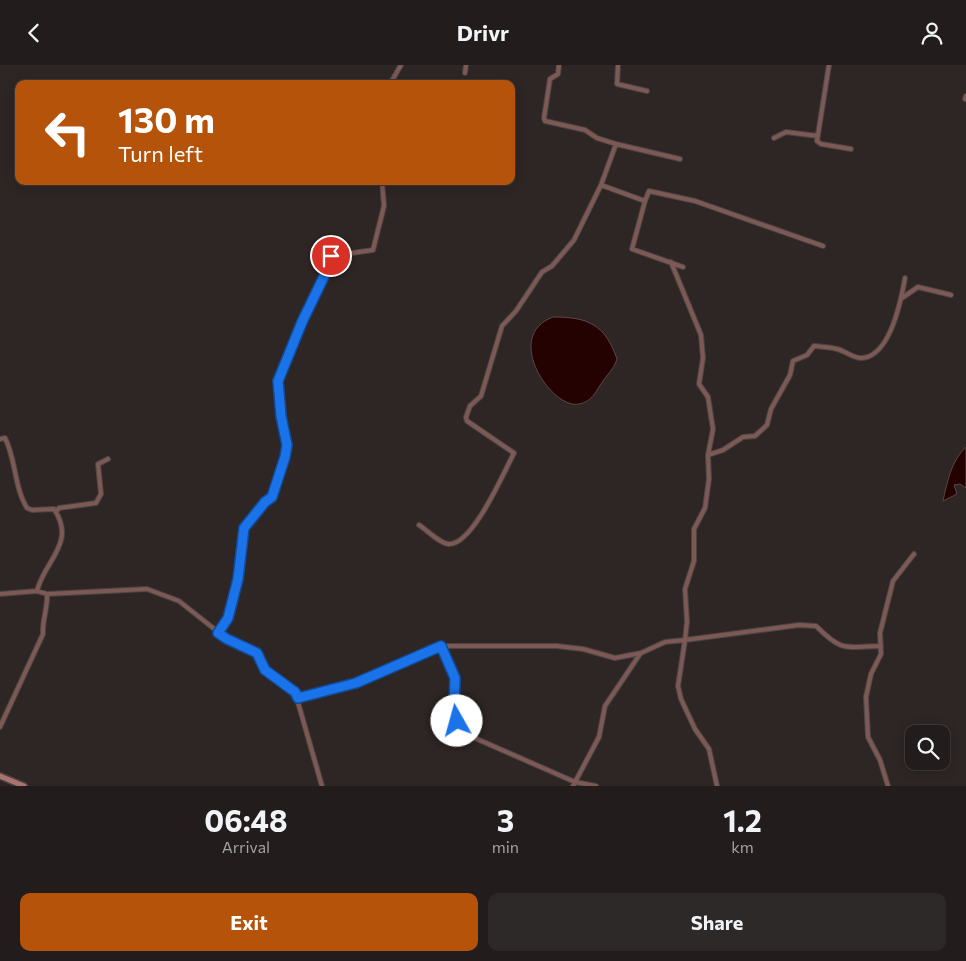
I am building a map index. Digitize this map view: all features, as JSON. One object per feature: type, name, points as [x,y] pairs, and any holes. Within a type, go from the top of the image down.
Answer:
[{"type":"main road","points":[[0,776],[24,786]]},
{"type":"street","points":[[392,80],[401,65]]},
{"type":"street","points":[[465,73],[466,65]]},
{"type":"street","points":[[559,65],[558,75],[550,79],[544,120],[586,131],[596,137],[616,144],[680,159]]},
{"type":"street","points":[[618,65],[617,85],[647,91]]},
{"type":"street","points":[[829,65],[817,141],[821,144],[851,149]]},
{"type":"street","points":[[774,138],[786,132],[818,136]]},
{"type":"street","points":[[419,525],[447,544],[457,544],[467,536],[479,521],[514,453],[467,421],[466,417],[470,406],[481,396],[502,326],[516,311],[542,273],[552,266],[574,240],[601,185],[616,144]]},
{"type":"street","points":[[218,633],[228,618],[238,579],[244,528],[265,502],[272,497],[285,457],[287,445],[281,416],[278,381],[302,322],[329,266],[331,256],[373,250],[384,206],[382,185]]},
{"type":"street","points":[[601,185],[645,201]]},
{"type":"street","points":[[683,267],[632,249],[649,191],[695,201],[824,245]]},
{"type":"street","points":[[671,262],[701,335],[703,358],[699,383],[708,397],[713,429],[708,455],[709,479],[705,508],[694,529],[694,561],[686,589],[684,605],[687,623],[678,686],[681,699],[695,729],[709,749],[717,786]]},
{"type":"street","points":[[708,455],[723,450],[744,437],[755,436],[767,425],[771,409],[790,375],[794,361],[807,355],[814,345],[838,349],[861,359],[872,355],[886,343],[905,278]]},
{"type":"street","points":[[900,299],[918,287],[952,295]]},
{"type":"street","points":[[0,439],[5,438],[10,448],[12,461],[27,508],[32,510],[54,509],[60,527],[61,545],[37,591]]},
{"type":"street","points":[[56,512],[59,508],[96,503],[101,494],[98,464],[108,459]]},
{"type":"street","points":[[888,786],[880,760],[868,737],[866,721],[867,687],[881,654],[880,633],[893,581],[914,554]]},
{"type":"street","points":[[0,594],[37,591],[48,594],[147,589],[179,601],[218,633],[257,653],[265,670],[295,692],[322,786]]},
{"type":"street","points":[[0,727],[43,634],[42,622],[48,605],[48,594]]},
{"type":"street","points":[[298,698],[356,683],[441,646],[557,646],[583,649],[615,658],[641,653],[665,642],[799,625],[816,626],[830,640],[850,649],[881,647]]},
{"type":"street","points":[[441,646],[455,678],[454,707],[461,732],[574,784],[596,786]]},
{"type":"street","points":[[574,784],[600,737],[606,706],[641,653]]},
{"type":"shaded area","points":[[553,317],[566,317],[586,321],[594,325],[607,338],[617,359],[612,370],[595,394],[583,403],[568,403],[556,396],[545,384],[537,370],[532,354],[532,339],[538,326]]},
{"type":"shaded area","points":[[966,447],[966,488],[960,484],[954,485],[957,494],[943,501],[953,465]]},
{"type":"route","points":[[331,256],[329,266],[302,322],[278,381],[281,416],[287,445],[285,457],[272,497],[252,516],[244,528],[238,579],[228,618],[218,633],[257,653],[265,670],[295,692],[298,698],[356,683],[382,670],[396,666],[403,661],[441,646],[455,678],[454,707],[457,721]]}]
